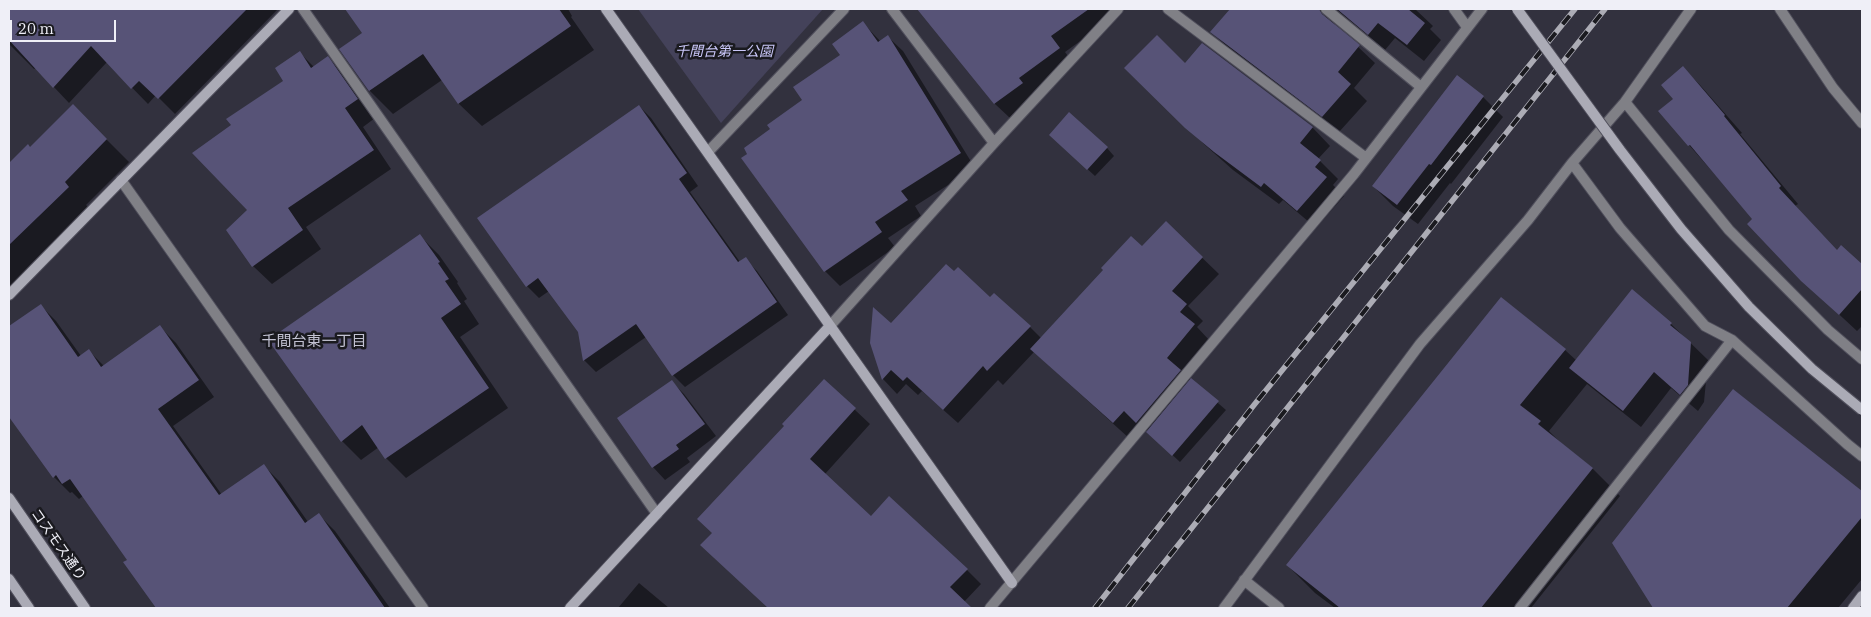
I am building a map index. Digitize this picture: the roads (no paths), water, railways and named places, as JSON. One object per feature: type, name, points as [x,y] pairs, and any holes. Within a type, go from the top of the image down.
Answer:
[{"type":"street","points":[[9,294],[289,9]]},
{"type":"street","points":[[303,9],[657,514]]},
{"type":"street","points":[[606,9],[829,327],[1012,583]]},
{"type":"street","points":[[708,152],[844,9]]},
{"type":"street","points":[[892,9],[994,142]]},
{"type":"street","points":[[570,608],[829,327],[994,142],[1118,9]]},
{"type":"street","points":[[1168,9],[1366,158]]},
{"type":"street","points":[[1326,9],[1421,87]]},
{"type":"street","points":[[1454,9],[1467,27]]},
{"type":"street","points":[[990,608],[1276,268],[1366,158],[1482,9]]},
{"type":"street","points":[[1517,9],[1620,150],[1681,229],[1749,307],[1812,369],[1862,410]]},
{"type":"street","points":[[1224,608],[1420,344],[1528,220],[1572,163],[1625,102],[1691,9]]},
{"type":"street","points":[[1780,9],[1833,88],[1862,124]]},
{"type":"street","points":[[1625,102],[1729,230],[1828,330],[1862,359]]},
{"type":"street","points":[[1572,163],[1620,228],[1705,326],[1732,340],[1862,456]]},
{"type":"street","points":[[121,180],[423,608]]},
{"type":"street","points":[[1520,608],[1732,340]]},
{"type":"street","name":"コスモス通り","points":[[9,498],[85,608]]},
{"type":"street","points":[[9,579],[29,608]]},
{"type":"street","points":[[1244,580],[1279,608]]},
{"type":"street","points":[[1853,608],[1862,596]]},
{"type":"railway","points":[[1095,608],[1254,405],[1575,9]]},
{"type":"railway","points":[[1128,608],[1605,9]]},
{"type":"district","name":"千間台東一丁目","points":[[314,342]]},
{"type":"park label","name":"千間台第一公園","points":[[724,52]]}]
